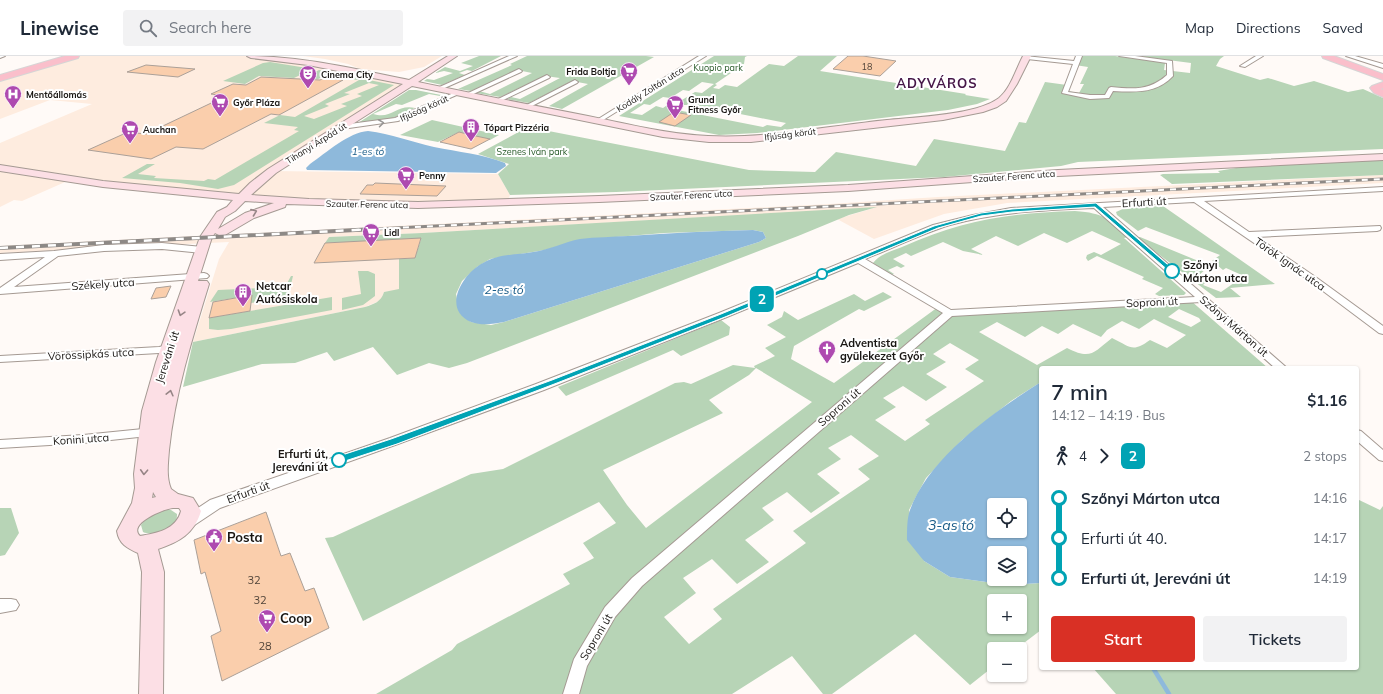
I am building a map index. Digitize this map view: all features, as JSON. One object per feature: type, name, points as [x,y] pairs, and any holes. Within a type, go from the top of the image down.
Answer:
[{"type":"main road","points":[[0,78],[75,56]]},
{"type":"main road","points":[[1326,56],[1383,76]]},
{"type":"main road","points":[[1362,69],[1382,87]]},
{"type":"street","points":[[251,56],[294,59],[376,76]]},
{"type":"street","name":"Tihanyi Árpád út","points":[[226,212],[254,185],[272,171],[453,56]]},
{"type":"street","points":[[438,89],[514,56]]},
{"type":"street","name":"Kodály Zoltán utca","points":[[598,121],[703,56]]},
{"type":"street","points":[[1027,56],[1076,63]]},
{"type":"street","name":"Ifjúság körút","points":[[376,76],[526,107],[679,136],[732,139],[761,138],[949,115],[984,109],[1005,97],[1027,56]]},
{"type":"street","points":[[1079,56],[1065,93],[1090,97],[1107,96],[1111,89],[1140,91],[1163,82],[1170,76],[1170,62],[1122,56]]},
{"type":"street","points":[[1243,66],[1260,56]]},
{"type":"street","points":[[1349,56],[1383,66]]},
{"type":"street","name":"Tihanyi Árpád út","points":[[376,76],[407,76],[435,68]]},
{"type":"street","name":"Ifjúság körút","points":[[342,127],[396,120],[519,71]]},
{"type":"street","points":[[497,101],[547,77]]},
{"type":"street","points":[[526,107],[575,82]]},
{"type":"street","name":"Szauter Ferenc utca","points":[[0,168],[103,184],[200,195],[310,202],[418,205],[606,199],[886,186],[1086,171],[1383,157]]},
{"type":"street","name":"Erfurti út","points":[[180,515],[394,442],[723,316],[936,227],[981,214],[1012,210],[1383,189]]},
{"type":"street","points":[[200,195],[217,203],[226,212]]},
{"type":"street","name":"Török Ignác utca","points":[[1196,200],[1349,305],[1383,331]]},
{"type":"street","points":[[220,235],[241,218],[252,212],[282,205],[310,202]]},
{"type":"street","name":"Szőnyi Márton út","points":[[1096,205],[1280,366]]},
{"type":"street","name":"Tihanyi Árpád út","points":[[220,235],[233,214],[226,212]]},
{"type":"street","name":"Jereváni út","points":[[198,277],[202,250],[206,237],[226,212]]},
{"type":"street","points":[[1249,235],[1377,228]]},
{"type":"street","name":"Jereváni út","points":[[154,572],[180,515],[161,489],[155,432],[150,411],[175,347],[198,277],[220,235]]},
{"type":"street","points":[[0,257],[54,254],[104,248],[162,246],[202,250]]},
{"type":"street","points":[[1,291],[54,254]]},
{"type":"street","points":[[858,259],[949,313]]},
{"type":"street","name":"Székely utca","points":[[1,291],[198,277]]},
{"type":"street","name":"Soproni út","points":[[571,694],[580,664],[610,612],[637,582],[949,313],[1203,299]]},
{"type":"street","name":"Vörössipkás utca","points":[[0,359],[175,347]]},
{"type":"street","name":"Jereváni út","points":[[151,694],[154,572],[147,548],[141,544],[133,542],[128,537],[127,531],[141,508],[143,496],[143,474],[155,432]]},
{"type":"street","name":"Konini utca","points":[[0,444],[83,439],[155,432]]},
{"type":"street","points":[[1359,436],[1383,457]]},
{"type":"street","name":"Erfurti út","points":[[180,515],[215,504]]},
{"type":"street","points":[[136,516],[154,505],[180,515],[157,542],[141,544]]},
{"type":"shaded area","points":[[75,56],[251,56],[279,58],[410,83],[273,171],[498,174],[510,195],[507,202],[346,203],[72,179],[22,201],[14,200],[0,207],[0,143],[92,104],[50,100],[0,119],[0,78]]},
{"type":"shaded area","points":[[303,56],[442,56],[424,67],[399,72],[360,69],[348,64]]},
{"type":"shaded area","points":[[1383,175],[1383,183],[1007,203],[944,214],[874,239],[837,219],[874,208],[329,237],[326,243],[421,238],[415,258],[399,290],[384,292],[382,298],[377,302],[365,307],[193,342],[219,259],[229,242],[0,253],[0,246]]},
{"type":"green space","points":[[479,56],[501,56],[472,71],[467,70],[459,73],[465,75],[442,85],[424,81],[427,79],[434,80],[453,73],[444,71],[435,73],[445,67],[460,71],[473,66],[461,63]]},
{"type":"green space","points":[[527,56],[654,57],[562,109],[549,106],[588,84],[572,81],[529,103],[507,99],[511,97],[520,99],[560,78],[545,76],[500,97],[476,93],[479,91],[490,94],[532,73],[517,70],[471,91],[458,89],[512,65],[510,64]]},
{"type":"green space","name":"Kuopio park","points":[[714,56],[747,56],[745,57],[744,64],[715,84],[717,85],[713,88],[719,89],[725,85],[737,87],[769,64],[784,66],[798,56],[837,56],[820,71],[990,99],[977,104],[948,110],[757,133],[719,135],[619,116]],"holes":[[[702,82],[714,84],[702,93],[695,92],[682,100],[676,99],[663,108],[656,106],[642,115],[630,113],[644,104],[650,105],[663,97],[670,98],[683,90],[689,91]],[[684,105],[695,105],[786,123],[781,127],[767,125],[763,127],[677,110]]]},
{"type":"green space","name":"Szenes Iván park","points":[[1079,56],[1115,56],[1165,63],[1164,70],[1190,73],[1191,63],[1137,56],[1224,56],[1220,59],[1216,66],[1260,80],[1268,78],[1294,86],[1314,81],[1348,92],[1363,89],[1383,98],[1383,149],[1078,162],[1061,166],[944,177],[616,192],[510,195],[498,174],[509,164],[478,154],[528,127],[749,170],[815,172],[836,152],[916,166],[934,139],[1005,151],[1019,122],[1026,123],[1045,82],[1067,85],[1067,91],[1079,93],[1084,84],[1080,84],[1088,67],[1075,65]]},
{"type":"green space","points":[[270,62],[313,69],[294,78],[259,76],[245,84],[223,81],[263,63]]},
{"type":"green space","points":[[319,70],[394,85],[234,185],[218,189],[180,183],[122,178],[147,164],[155,164],[138,174],[156,176],[154,178],[204,181],[208,179],[215,180],[299,131],[294,130],[298,127],[264,123],[280,115],[295,117],[359,80],[323,77],[318,79],[303,78]],"holes":[[[369,83],[379,85],[357,94],[362,96],[341,104],[347,106],[314,119],[304,116],[329,106],[325,104],[350,94],[344,93]]]},
{"type":"green space","points":[[409,90],[441,95],[429,94],[402,105],[396,104],[373,114],[385,115],[403,108],[415,108],[391,119],[358,123]]},
{"type":"green space","points":[[432,120],[499,135],[490,140],[459,132],[438,142],[400,135]]},
{"type":"green space","points":[[1383,160],[1383,175],[1172,184],[1160,175],[1220,173],[1218,171],[1248,166]]},
{"type":"green space","points":[[1163,206],[1275,284],[1230,288],[1241,297],[1216,298],[1136,237],[1140,237],[1196,260],[1208,267],[1197,277],[1207,281],[1203,285],[1221,292],[1244,276],[1226,268],[1223,270],[1212,261],[1220,255],[1146,227],[1138,231],[1117,215],[1116,212],[1125,208]]},
{"type":"green space","points":[[877,207],[849,215],[467,363],[449,368],[429,363],[397,375],[373,347],[334,361],[327,352],[295,363],[262,364],[183,387],[193,342],[374,304],[381,298],[384,292],[399,289],[399,259],[415,258],[421,239],[325,243],[329,237]],"holes":[[[753,230],[763,232],[766,238],[759,242],[504,322],[491,325],[471,322],[461,314],[459,309],[456,294],[462,281],[477,267],[490,259],[545,250],[580,240],[664,233]]]},
{"type":"green space","points":[[1075,211],[1093,213],[1110,221],[1128,237],[1124,238],[1186,293],[1184,295],[1159,296],[1155,294],[1163,288],[1142,279],[1144,277],[1097,256],[1088,261],[1086,258],[1087,255],[1094,252],[1101,255],[1121,244],[1092,231],[1067,243],[1044,233],[1018,246],[996,236],[971,249],[984,255],[963,251],[943,242],[911,256],[906,253],[893,259],[905,266],[901,268],[897,266],[888,270],[894,274],[891,275],[873,263],[879,257],[890,251],[966,224],[1008,216]]},
{"type":"green space","points":[[358,271],[368,271],[375,274],[375,296],[363,305],[342,310],[342,298],[361,294]]},
{"type":"green space","points":[[291,276],[293,276],[288,297],[251,303],[252,295],[210,302],[218,290],[285,287]]},
{"type":"green space","points":[[883,292],[892,297],[864,311],[859,309],[794,346],[791,359],[834,383],[938,307],[950,313],[1190,300],[1266,366],[1039,366],[1039,383],[1011,401],[962,440],[926,478],[909,510],[924,561],[950,577],[987,582],[987,586],[1027,586],[1027,584],[1039,583],[1039,632],[1025,642],[987,642],[987,672],[970,685],[915,634],[832,694],[823,694],[792,656],[732,694],[376,694],[452,650],[457,644],[570,584],[563,574],[594,558],[583,543],[616,523],[599,502],[363,621],[325,538],[333,537],[471,474],[503,469],[675,383],[684,382],[691,384],[733,365],[755,368],[754,366],[775,356],[765,348],[786,337],[767,325],[782,317],[784,311],[798,320],[854,294],[865,301]],"holes":[[[1179,309],[1199,318],[1201,321],[1191,327],[1168,317]],[[1154,319],[1186,335],[1167,348],[1150,340],[1139,346],[1131,347],[1112,338],[1096,351],[1091,353],[1081,354],[1067,348],[1037,365],[979,332],[997,322],[1025,337],[1042,326],[1058,334],[1073,324],[1101,337],[1107,330],[1122,321],[1139,329]],[[950,343],[979,360],[965,369],[984,381],[925,420],[930,424],[905,441],[875,420],[896,407],[883,398],[903,386],[926,401],[947,387],[926,374],[946,362],[933,354]],[[756,368],[812,402],[646,528],[627,505],[603,470],[723,413],[709,400],[749,375]],[[851,435],[879,456],[858,469],[870,479],[793,531],[806,543],[713,609],[722,619],[689,644],[664,617],[696,593],[683,578],[712,559],[737,584],[769,562],[745,540],[774,520],[762,508],[787,492],[811,513],[840,493],[817,474],[841,459],[828,448]]]},
{"type":"green space","points":[[332,297],[332,310],[231,329],[209,329],[209,318]]},
{"type":"green space","points":[[721,320],[730,327],[729,335],[681,356],[673,350],[566,396],[558,387]]},
{"type":"green space","points":[[1359,500],[1380,510],[1383,506],[1383,694],[1116,694],[1095,670],[1359,670]]},
{"type":"green space","points":[[0,508],[11,508],[19,533],[5,555],[0,556]]},
{"type":"green space","points":[[166,509],[177,514],[174,524],[170,528],[153,533],[143,532],[141,525],[146,519]]},
{"type":"water","name":"1-es tó","points":[[368,131],[434,147],[488,157],[505,163],[506,166],[496,173],[307,170],[306,168],[310,164],[338,144],[353,135]]},
{"type":"water","name":"2-es tó","points":[[753,230],[763,232],[766,238],[759,242],[504,322],[479,324],[471,322],[462,316],[457,309],[456,300],[458,291],[468,275],[483,263],[495,258],[539,251],[574,240],[586,238]]},
{"type":"water","name":"3-as tó","points":[[1039,383],[1039,583],[1027,584],[1027,546],[987,546],[987,582],[950,577],[924,561],[907,540],[910,510],[919,490],[948,454],[984,421]]},
{"type":"building","points":[[848,56],[863,56],[896,61],[880,76],[833,69]]},
{"type":"building","points":[[146,65],[195,69],[178,77],[127,72]]},
{"type":"building","name":"Győr Pláza","points":[[261,77],[320,80],[324,78],[343,80],[279,115],[271,114],[203,149],[176,147],[151,159],[88,150],[128,132],[146,134],[226,96],[211,94],[233,84],[246,85]]},
{"type":"building","name":"Grund Fitness Győr","points":[[674,112],[691,115],[675,126],[659,122]]},
{"type":"building","points":[[459,132],[490,139],[471,149],[440,142]]},
{"type":"building","name":"Penny","points":[[375,183],[446,186],[437,196],[360,194],[367,185],[373,185]]},
{"type":"building","name":"Lidl","points":[[421,238],[415,258],[314,263],[325,243]]},
{"type":"building","points":[[171,286],[166,297],[151,299],[156,288]]},
{"type":"building","name":"Netcar Autósiskola","points":[[252,295],[250,311],[209,318],[213,302]]},
{"type":"building","points":[[266,512],[281,556],[290,553],[305,591],[314,588],[329,628],[222,681],[211,636],[221,631],[205,572],[201,574],[194,540]]},
{"type":"waterway","points":[[1154,670],[1169,694]]},
{"type":"railway","points":[[368,229],[1383,179]]},
{"type":"railway","points":[[0,248],[368,229]]},
{"type":"railway","points":[[355,230],[368,229]]},
{"type":"railway","points":[[368,229],[375,229]]},
{"type":"bus line","name":"2","points":[[339,460],[394,442],[554,382],[723,316],[936,227],[981,214],[1012,210],[1096,205],[1118,226],[1131,235],[1172,271]]},
{"type":"place","name":"Frida Boltja","points":[[629,86]]},
{"type":"place","name":"Cinema City","points":[[308,89]]},
{"type":"place","name":"Mentőállomás","points":[[13,109]]},
{"type":"place","name":"Győr Pláza","points":[[220,117]]},
{"type":"place","name":"Grund Fitness Győr","points":[[675,119]]},
{"type":"place","name":"Tópart Pizzéria","points":[[471,142]]},
{"type":"place","name":"Auchan","points":[[130,144]]},
{"type":"place","name":"Penny","points":[[406,190]]},
{"type":"place","name":"Lidl","points":[[371,247]]},
{"type":"place","name":"Szőnyi Márton utca","points":[[1172,271]]},
{"type":"place","name":"Netcar Autósiskola","points":[[243,307]]},
{"type":"place","name":"Adventista gyülekezet Győr","points":[[827,364]]},
{"type":"place","name":"Erfurti út, Jereváni út","points":[[339,460]]},
{"type":"place","name":"Posta","points":[[214,552]]},
{"type":"place","name":"Coop","points":[[267,633]]},
{"type":"district","name":"ADYVÁROS","points":[[937,83]]}]
